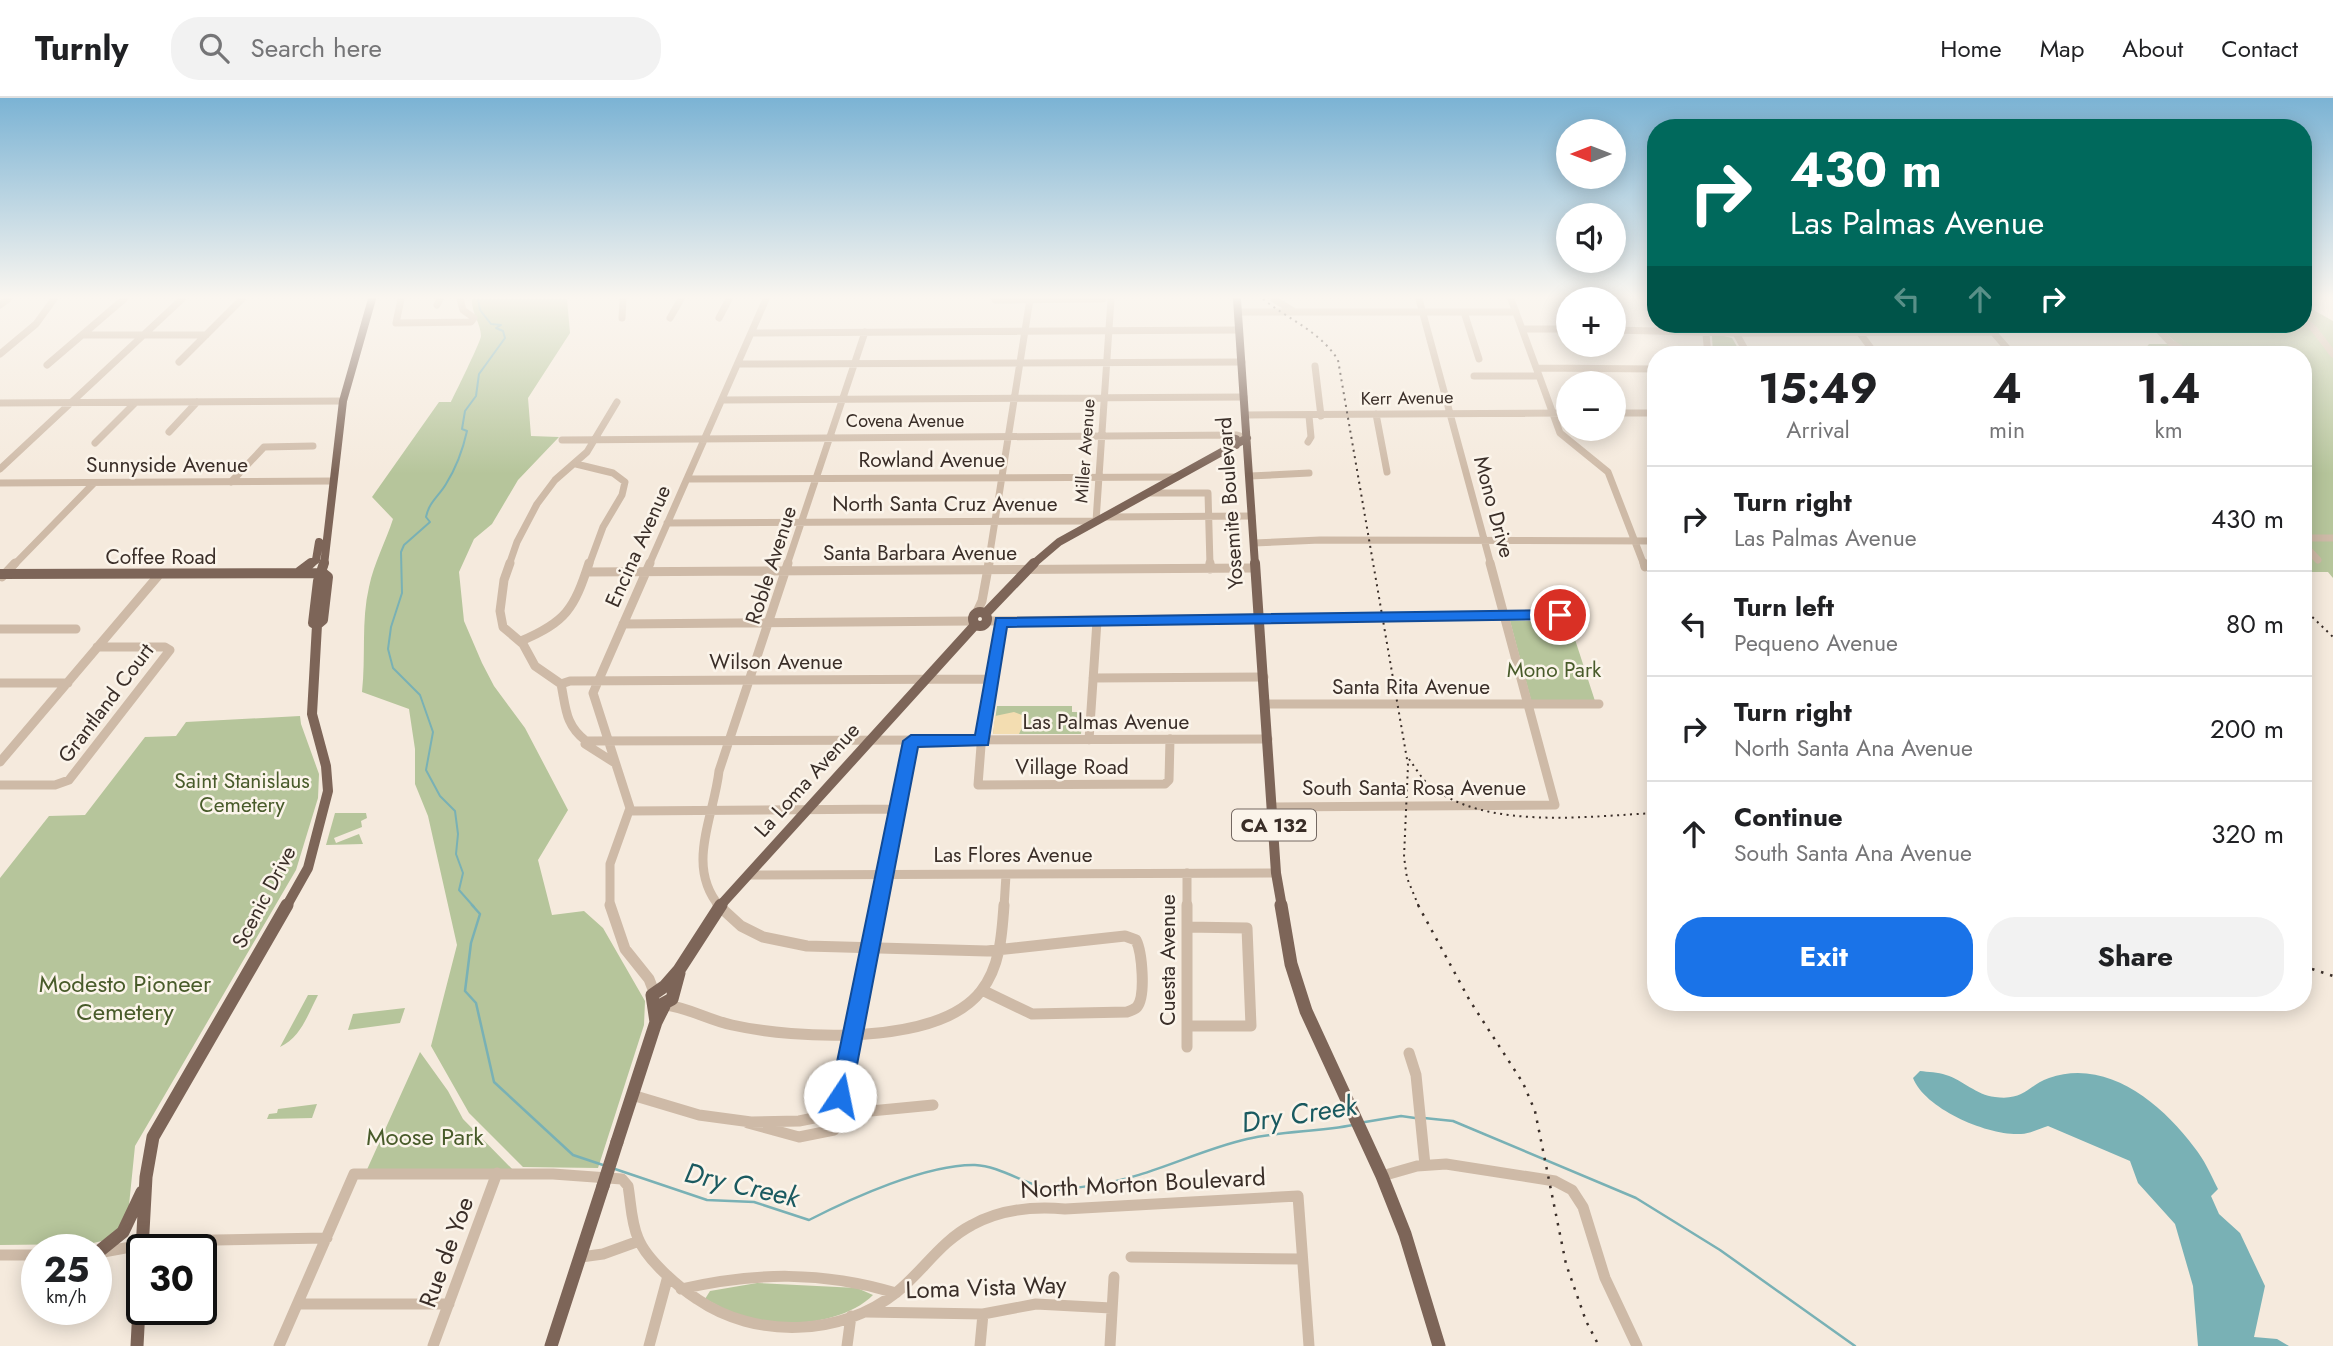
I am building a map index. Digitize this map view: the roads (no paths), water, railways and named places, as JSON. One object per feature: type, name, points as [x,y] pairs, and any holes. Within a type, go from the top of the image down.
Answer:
[{"type":"main road","name":"Scenic Drive","points":[[143,1234],[150,1148],[156,1131],[308,867],[328,791],[326,766],[312,712],[317,625],[323,620],[328,577],[323,573],[343,401],[355,357]]},
{"type":"main road","name":"Yosemite Boulevard","points":[[1241,357],[1276,873],[1286,941],[1297,985],[1311,1024],[1382,1177],[1414,1260],[1439,1346]]},
{"type":"main road","points":[[1225,436],[1237,439],[1236,445]]},
{"type":"main road","name":"La Loma Avenue","points":[[551,1346],[656,1022],[679,970],[719,906],[928,679],[979,619],[1054,545],[1247,438]]},
{"type":"main road","points":[[1226,451],[1238,449],[1249,454]]},
{"type":"main road","points":[[294,574],[316,560],[321,527],[329,522]]},
{"type":"main road","name":"Coffee Road","points":[[1,576],[323,573]]},
{"type":"main road","points":[[112,1240],[127,1227],[146,1183]]},
{"type":"main road","name":"Scenic Drive","points":[[137,1346],[138,1325]]},
{"type":"street","points":[[47,365],[56,357]]},
{"type":"street","points":[[0,469],[120,357]]},
{"type":"street","points":[[178,362],[183,357]]},
{"type":"street","name":"Encina Avenue","points":[[630,811],[593,696],[597,681],[741,357]]},
{"type":"street","name":"Roble Avenue","points":[[719,906],[707,888],[702,867],[702,847],[713,809],[719,771],[788,571],[857,357]]},
{"type":"street","points":[[979,619],[1021,357]]},
{"type":"street","name":"Miller Avenue","points":[[1100,519],[1099,477],[1107,357]]},
{"type":"street","name":"Mono Drive","points":[[1434,357],[1555,805]]},
{"type":"street","points":[[1533,357],[1564,439],[1596,460],[1608,472],[1646,567]]},
{"type":"street","points":[[738,364],[1242,362]]},
{"type":"street","points":[[1315,366],[1321,415]]},
{"type":"street","points":[[1474,376],[1647,369]]},
{"type":"street","points":[[722,400],[1244,397]]},
{"type":"street","points":[[0,403],[343,401]]},
{"type":"street","points":[[169,432],[197,402]]},
{"type":"street","points":[[615,763],[585,744],[586,741],[572,730],[565,718],[561,684],[533,665],[521,641],[506,630],[501,622],[501,600],[507,569],[523,529],[537,504],[555,480],[576,464],[596,440],[617,402]]},
{"type":"street","points":[[94,443],[135,403]]},
{"type":"street","name":"Kerr Avenue","points":[[1245,415],[1556,413]]},
{"type":"street","points":[[1626,413],[1647,414]]},
{"type":"street","points":[[1376,414],[1387,472]]},
{"type":"street","points":[[1308,442],[1311,436],[1309,416]]},
{"type":"street","name":"Covena Avenue","points":[[562,440],[1009,436],[1247,438]]},
{"type":"street","points":[[230,482],[264,447],[313,446]]},
{"type":"street","points":[[521,641],[560,620],[586,572],[603,527],[623,494],[625,485],[622,478],[613,473],[576,464]]},
{"type":"street","points":[[1250,476],[1309,473]]},
{"type":"street","name":"Rowland Avenue","points":[[687,479],[1177,477]]},
{"type":"street","name":"Sunnyside Avenue","points":[[0,483],[333,481]]},
{"type":"street","points":[[1,576],[94,483]]},
{"type":"street","points":[[1149,493],[1208,493],[1210,569]]},
{"type":"street","name":"North Santa Cruz Avenue","points":[[667,523],[1252,516]]},
{"type":"street","points":[[2312,538],[2333,538]]},
{"type":"street","points":[[1254,543],[1306,540],[1647,541]]},
{"type":"street","points":[[2312,554],[2318,561]]},
{"type":"street","name":"Santa Barbara Avenue","points":[[586,572],[1255,568]]},
{"type":"street","points":[[0,762],[158,576]]},
{"type":"street","points":[[622,624],[979,619],[1001,622],[1260,620],[1560,615]]},
{"type":"street","points":[[1089,740],[1097,621]]},
{"type":"street","points":[[982,741],[1001,622]]},
{"type":"street","points":[[0,629],[76,629]]},
{"type":"street","name":"Grantland Court","points":[[0,785],[55,785],[69,780],[170,650],[165,647],[97,647]]},
{"type":"street","points":[[1093,678],[1264,677]]},
{"type":"street","name":"Wilson Avenue","points":[[561,684],[597,681],[992,679]]},
{"type":"street","points":[[0,683],[68,682]]},
{"type":"street","name":"Santa Rita Avenue","points":[[1266,704],[1599,704]]},
{"type":"street","name":"Village Road","points":[[982,741],[976,781],[979,785],[1164,784],[1169,780],[1170,739]]},
{"type":"street","name":"Las Palmas Avenue","points":[[586,741],[1268,739]]},
{"type":"street","points":[[632,1095],[680,1112],[748,1123],[775,1134],[800,1138],[834,1130],[911,741]]},
{"type":"street","name":"South Santa Rosa Avenue","points":[[1273,807],[1555,805]]},
{"type":"street","points":[[897,809],[630,811],[614,847],[609,877],[609,898],[614,922],[622,941],[649,979],[667,997],[730,1024],[784,1032],[853,1032],[911,1028],[936,1021],[957,1011],[982,990],[993,970],[998,950],[1006,874]]},
{"type":"street","name":"Cuesta Avenue","points":[[1187,873],[1187,1047]]},
{"type":"street","name":"Las Flores Avenue","points":[[750,875],[1276,873]]},
{"type":"street","points":[[719,906],[741,926],[775,941],[869,949],[998,950],[1131,937],[1142,947],[1139,1004],[1127,1012],[1040,1015],[1024,1012],[1006,999],[982,990]]},
{"type":"street","points":[[1187,928],[1247,928],[1251,1026],[1187,1026]]},
{"type":"street","points":[[1409,1053],[1416,1075],[1425,1165]]},
{"type":"street","points":[[836,1115],[933,1105]]},
{"type":"street","points":[[1382,1177],[1425,1165],[1446,1164],[1555,1181],[1572,1190],[1583,1207],[1605,1278],[1637,1346]]},
{"type":"street","name":"Rue de Yoe","points":[[433,1346],[497,1173]]},
{"type":"street","name":"North Morton Boulevard","points":[[327,1238],[354,1174],[553,1174],[622,1180],[628,1186],[639,1241],[681,1289],[720,1315],[754,1325],[790,1328],[814,1326],[857,1314],[896,1293],[959,1233],[1002,1212],[1032,1207],[1065,1209],[1298,1196],[1302,1259]]},
{"type":"street","points":[[217,1240],[327,1238],[279,1346]]},
{"type":"street","points":[[581,1257],[603,1254],[639,1241]]},
{"type":"street","points":[[0,1255],[21,1255]]},
{"type":"street","points":[[1131,1257],[1302,1259],[1309,1346]]},
{"type":"street","points":[[681,1289],[754,1275],[801,1273],[847,1279],[896,1293]]},
{"type":"street","points":[[649,1346],[668,1276]]},
{"type":"street","points":[[1110,1346],[1114,1277]]},
{"type":"street","points":[[298,1304],[449,1304]]},
{"type":"street","name":"Loma Vista Way","points":[[857,1314],[983,1314],[1036,1304],[1111,1308]]},
{"type":"street","points":[[847,1346],[857,1314]]},
{"type":"street","points":[[980,1346],[983,1314]]},
{"type":"water","points":[[1920,1071],[1943,1074],[1982,1093],[2005,1098],[2019,1095],[2049,1078],[2071,1073],[2091,1074],[2112,1079],[2149,1101],[2181,1131],[2201,1157],[2218,1189],[2211,1196],[2219,1214],[2240,1233],[2265,1286],[2254,1337],[2277,1339],[2289,1346],[2198,1346],[2193,1286],[2175,1224],[2138,1183],[2130,1161],[2048,1126],[2024,1134],[1975,1125],[1930,1100],[1913,1078]]},
{"type":"waterway","name":"Dry Creek","points":[[474,907],[459,890],[463,873],[456,854],[458,834],[455,811],[440,796],[426,770],[433,732],[420,695],[393,668],[388,649],[391,627],[402,593],[401,552],[404,545],[430,522],[426,517],[429,507],[456,465],[467,431],[462,429],[465,411],[476,396],[479,374],[491,357]]},
{"type":"waterway","name":"Dry Creek","points":[[472,905],[480,914],[471,943],[465,991],[476,1003],[494,1082],[573,1155],[603,1165]]},
{"type":"waterway","name":"Dry Creek","points":[[1365,1122],[1401,1116],[1415,1118]]},
{"type":"waterway","name":"Dry Creek","points":[[1424,1118],[1453,1121],[1636,1198],[1720,1250],[1855,1346]]},
{"type":"waterway","name":"Dry Creek","points":[[615,1169],[707,1200],[754,1202],[809,1220],[890,1184],[956,1166],[985,1166],[1042,1187],[1067,1189],[1133,1177],[1247,1139],[1353,1125]]},
{"type":"railway","points":[[1336,357],[1408,765],[1404,857],[1407,878],[1419,906]]},
{"type":"railway","points":[[2312,617],[2333,637]]},
{"type":"railway","points":[[1409,759],[1429,785],[1452,800],[1479,809],[1508,815],[1569,818],[1647,814]]},
{"type":"railway","points":[[1419,906],[1470,1001],[1523,1083],[1535,1111],[1566,1264],[1586,1321],[1599,1346]]},
{"type":"railway","points":[[2312,969],[2333,976]]},
{"type":"park label","name":"Mono Park","points":[[1554,670]]},
{"type":"park label","name":"Saint Stanislaus Cemetery","points":[[242,793]]},
{"type":"park label","name":"Modesto Pioneer Cemetery","points":[[125,997]]},
{"type":"park label","name":"Moose Park","points":[[425,1136]]}]
